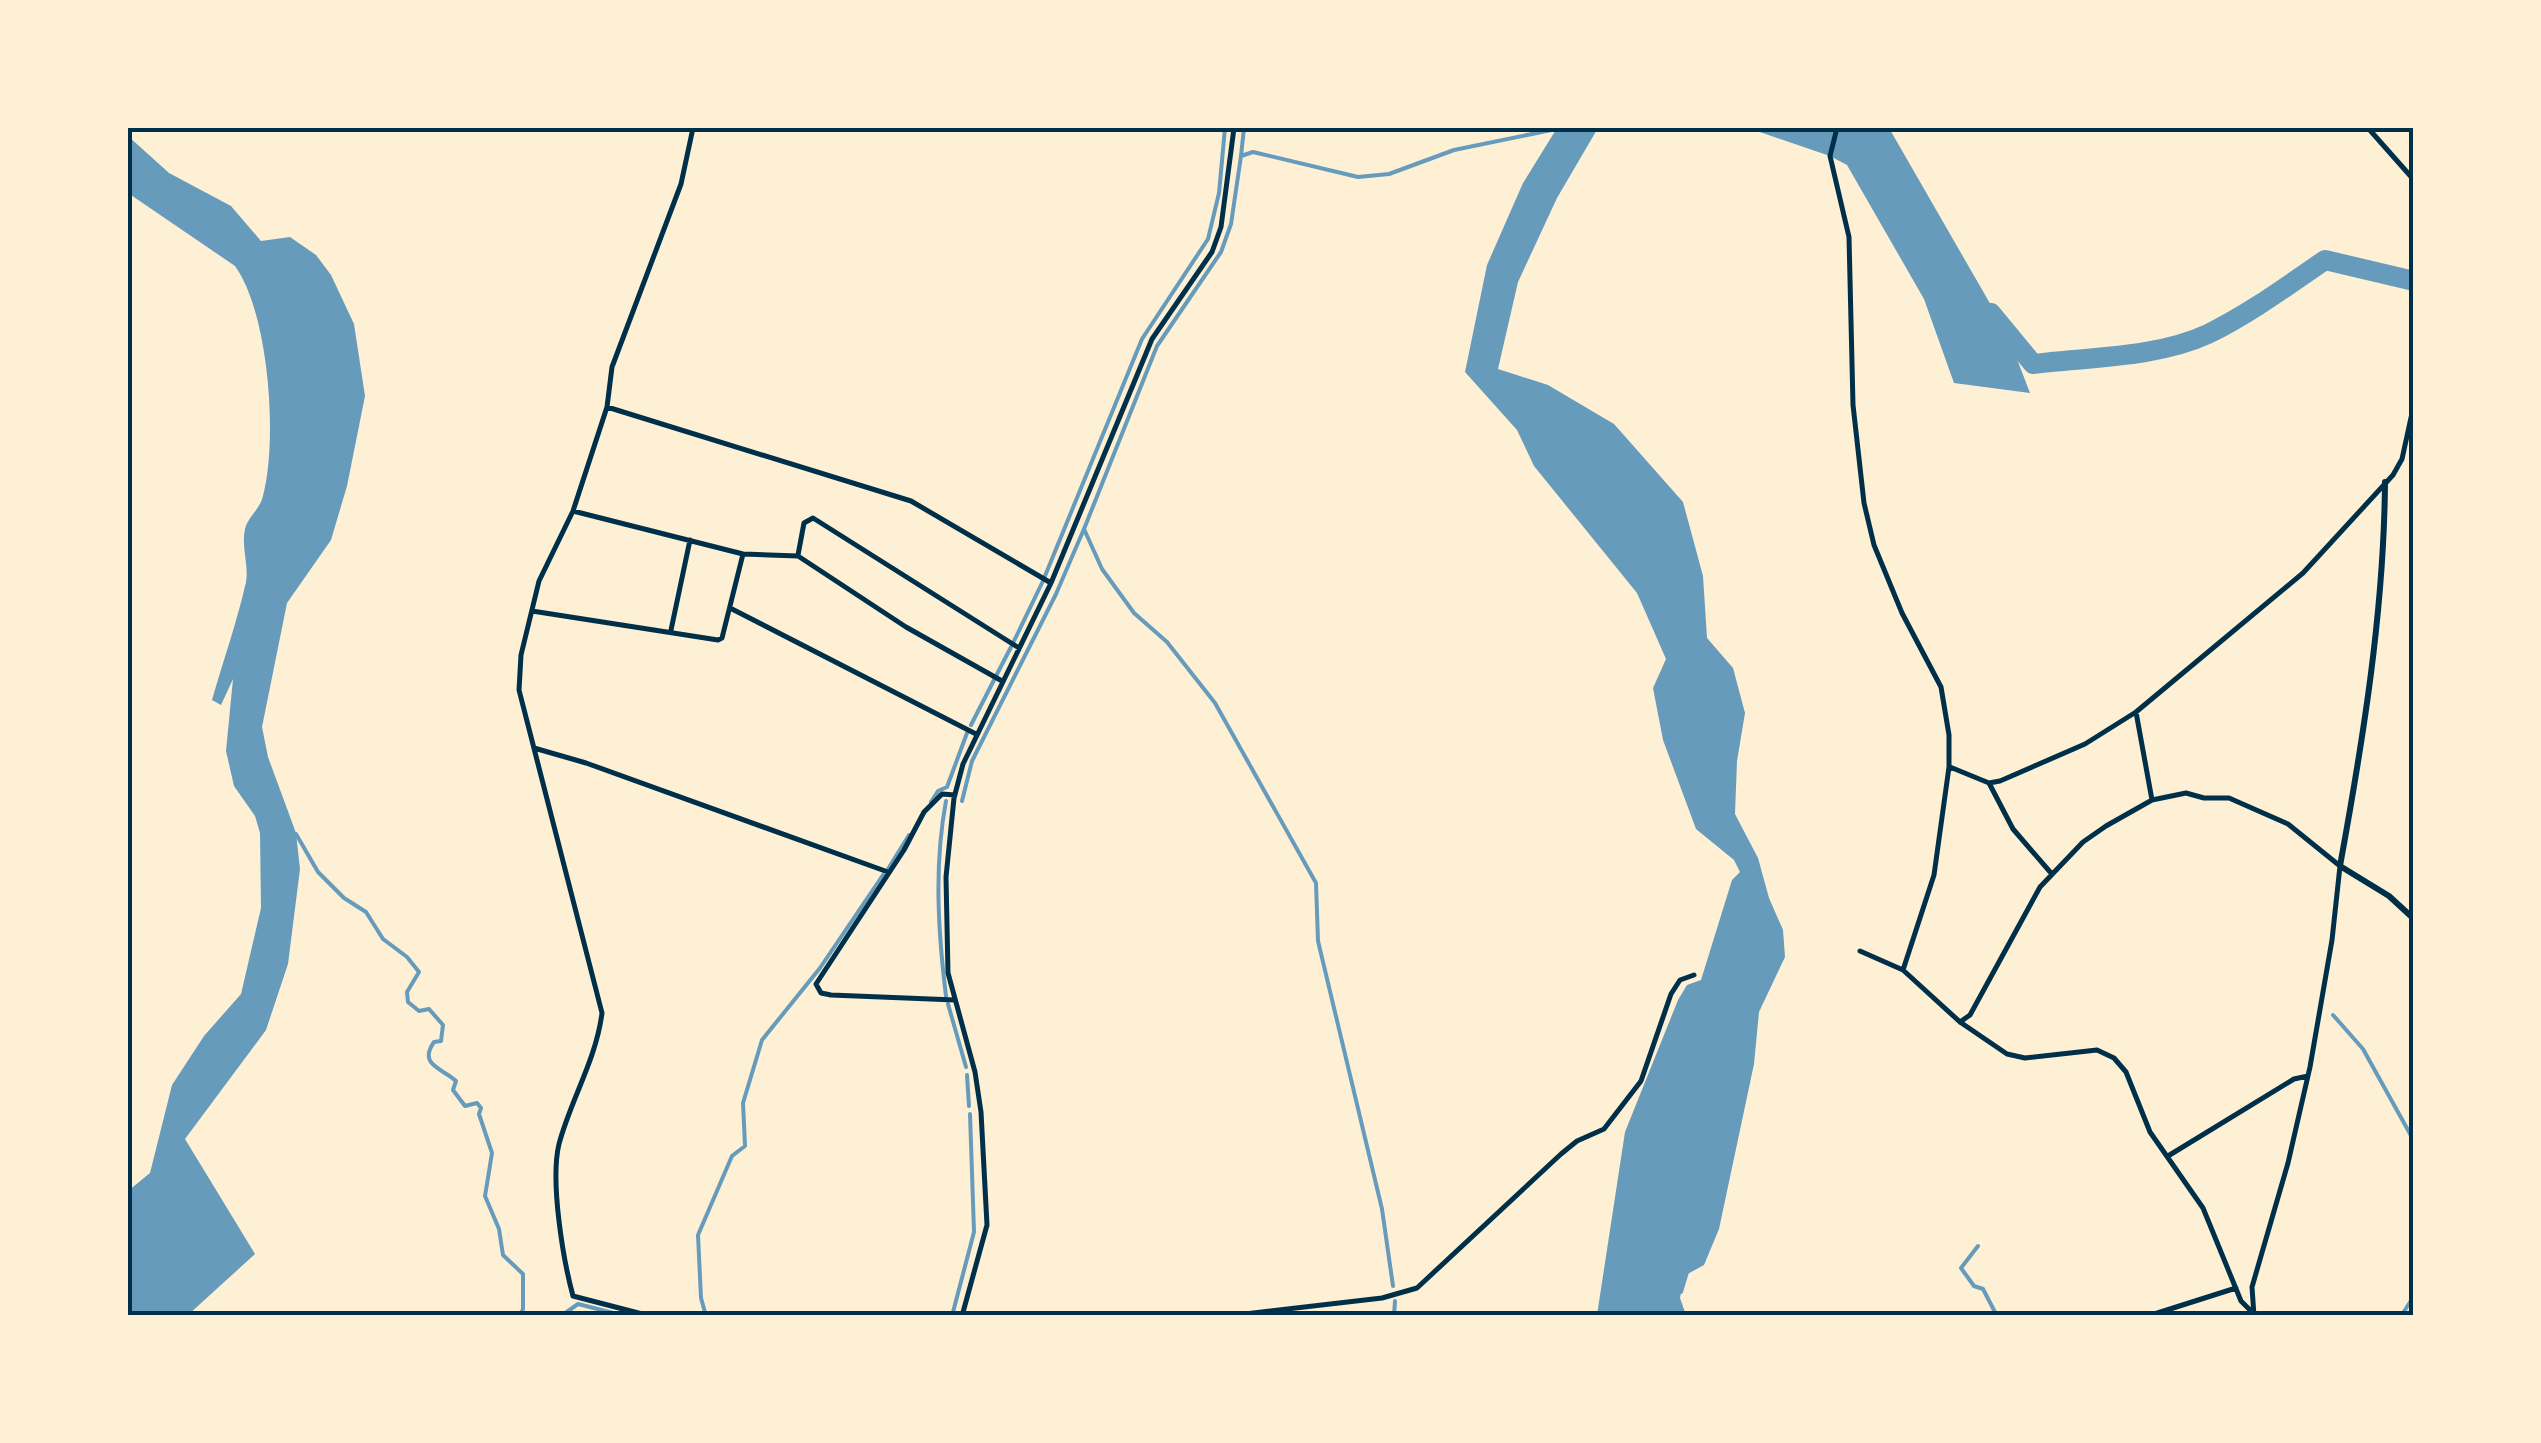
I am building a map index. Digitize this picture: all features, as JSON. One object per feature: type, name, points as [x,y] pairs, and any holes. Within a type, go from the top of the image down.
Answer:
[{"type":"street","points":[[650,1316],[573,1296],[566,1270],[556,1166],[558,1148],[598,1046],[602,1013],[519,690],[518,672],[538,581],[573,511],[607,407],[612,367],[682,184],[693,128]]},
{"type":"street","points":[[962,1316],[986,1225],[981,1112],[948,972],[946,877],[954,794],[976,734],[1051,583],[1152,339],[1212,252],[1221,227],[1234,128]]},
{"type":"street","points":[[1838,128],[1830,156],[1849,238],[1853,405],[1864,503],[1874,545],[1902,614],[1941,688],[1949,734],[1949,766],[1934,875],[1903,970]]},
{"type":"street","points":[[2368,128],[2414,180]]},
{"type":"street","points":[[1989,783],[2085,744],[2136,712],[2303,573],[2402,460],[2414,404]]},
{"type":"street","points":[[607,407],[911,500],[1051,583]]},
{"type":"street","points":[[2254,1314],[2252,1288],[2308,1076],[2332,940],[2340,866],[2362,748],[2385,482]]},
{"type":"street","points":[[573,511],[743,554],[798,556],[906,627],[1002,681]]},
{"type":"street","points":[[798,556],[804,523],[813,518],[1018,648]]},
{"type":"street","points":[[671,630],[690,540]]},
{"type":"street","points":[[532,611],[718,640],[722,638],[743,554]]},
{"type":"street","points":[[730,608],[976,734]]},
{"type":"street","points":[[2136,712],[2152,800]]},
{"type":"street","points":[[534,748],[586,763],[888,872]]},
{"type":"street","points":[[1949,766],[1989,783],[2013,830],[2052,873]]},
{"type":"street","points":[[1960,1022],[1970,1015],[2040,887],[2052,873],[2083,842],[2152,800],[2186,793],[2229,798],[2296,828],[2340,866],[2388,896],[2414,919]]},
{"type":"street","points":[[954,794],[942,794],[924,812],[816,984],[818,990],[849,996],[956,1000]]},
{"type":"street","points":[[1860,952],[1903,970],[1960,1022],[2016,1057],[2106,1052],[2126,1072],[2150,1132],[2204,1208],[2241,1301],[2254,1314]]},
{"type":"street","points":[[1228,1316],[1400,1296],[1417,1288],[1561,1154],[1604,1129],[1641,1081],[1670,994],[1680,980],[1694,976]]},
{"type":"street","points":[[2168,1156],[2294,1079],[2308,1076]]},
{"type":"street","points":[[2148,1316],[2236,1288]]},
{"type":"water","points":[[1557,128],[1598,128],[1557,198],[1518,282],[1498,369],[1548,385],[1614,424],[1683,502],[1703,576],[1707,638],[1733,668],[1745,713],[1737,761],[1735,814],[1758,858],[1783,930],[1785,957],[1759,1012],[1754,1064],[1719,1229],[1704,1265],[1684,1276],[1680,1298],[1686,1315],[1597,1315],[1625,1132],[1678,1000],[1687,985],[1701,980],[1732,880],[1740,872],[1734,860],[1696,829],[1663,740],[1653,688],[1666,659],[1637,593],[1534,466],[1517,430],[1465,372],[1487,265],[1523,183]]},
{"type":"water","points":[[1748,128],[1889,128],[2007,333],[2030,393],[1954,383],[1924,299],[1847,165]]},
{"type":"water","points":[[128,136],[169,173],[231,206],[261,241],[290,237],[316,255],[331,275],[354,324],[365,396],[347,486],[331,540],[287,603],[262,727],[268,757],[296,833],[300,869],[288,964],[266,1030],[185,1139],[255,1254],[188,1315],[128,1315],[128,1191],[150,1173],[172,1085],[204,1036],[241,994],[261,908],[260,833],[255,816],[234,786],[226,751],[233,679],[221,705],[212,700],[246,582],[244,536],[263,496],[270,411],[263,345],[247,287],[235,266],[128,193]]},
{"type":"waterway","points":[[1045,576],[1142,339],[1208,239],[1219,193],[1225,128]]},
{"type":"waterway","points":[[1241,156],[1244,128]]},
{"type":"waterway","points":[[1393,1286],[1382,1209],[1318,941],[1316,883],[1215,703],[1167,642],[1134,613],[1102,569],[1084,529],[1157,346],[1221,252],[1231,224],[1241,156],[1253,152],[1358,177],[1389,174],[1454,150],[1561,128]]},
{"type":"waterway","points":[[1991,313],[2033,364],[2145,352],[2188,342],[2238,318],[2325,260],[2414,281]]},
{"type":"waterway","points":[[962,801],[972,761],[1056,594],[1084,529]]},
{"type":"waterway","points":[[1014,641],[1043,581]]},
{"type":"waterway","points":[[996,676],[1011,647]]},
{"type":"waterway","points":[[971,725],[994,680]]},
{"type":"waterway","points":[[931,802],[938,791],[947,787],[967,733]]},
{"type":"waterway","points":[[946,801],[939,898],[946,996]]},
{"type":"waterway","points":[[296,834],[318,872],[344,898],[366,912],[383,939],[419,972],[407,992],[408,1002],[419,1011],[429,1009],[443,1025],[441,1041],[434,1042],[430,1050],[430,1061],[456,1081],[453,1090],[465,1106],[477,1103],[481,1108],[479,1114],[492,1153],[485,1196],[499,1229],[503,1255],[523,1274],[520,1316]]},
{"type":"waterway","points":[[888,869],[909,835]]},
{"type":"waterway","points":[[706,1316],[701,1298],[698,1235],[732,1156],[745,1146],[743,1103],[762,1040],[820,968],[883,875]]},
{"type":"waterway","points":[[948,1004],[966,1067]]},
{"type":"waterway","points":[[2333,1015],[2363,1049],[2414,1141]]},
{"type":"waterway","points":[[967,1075],[969,1106]]},
{"type":"waterway","points":[[952,1316],[974,1232],[970,1114]]},
{"type":"waterway","points":[[1978,1246],[1961,1268],[1974,1286],[1983,1289],[1997,1316]]},
{"type":"waterway","points":[[1681,1292],[1687,1272]]},
{"type":"waterway","points":[[2401,1316],[2414,1296]]},
{"type":"waterway","points":[[1394,1316],[1395,1301]]},
{"type":"waterway","points":[[561,1316],[578,1304],[625,1316]]}]
